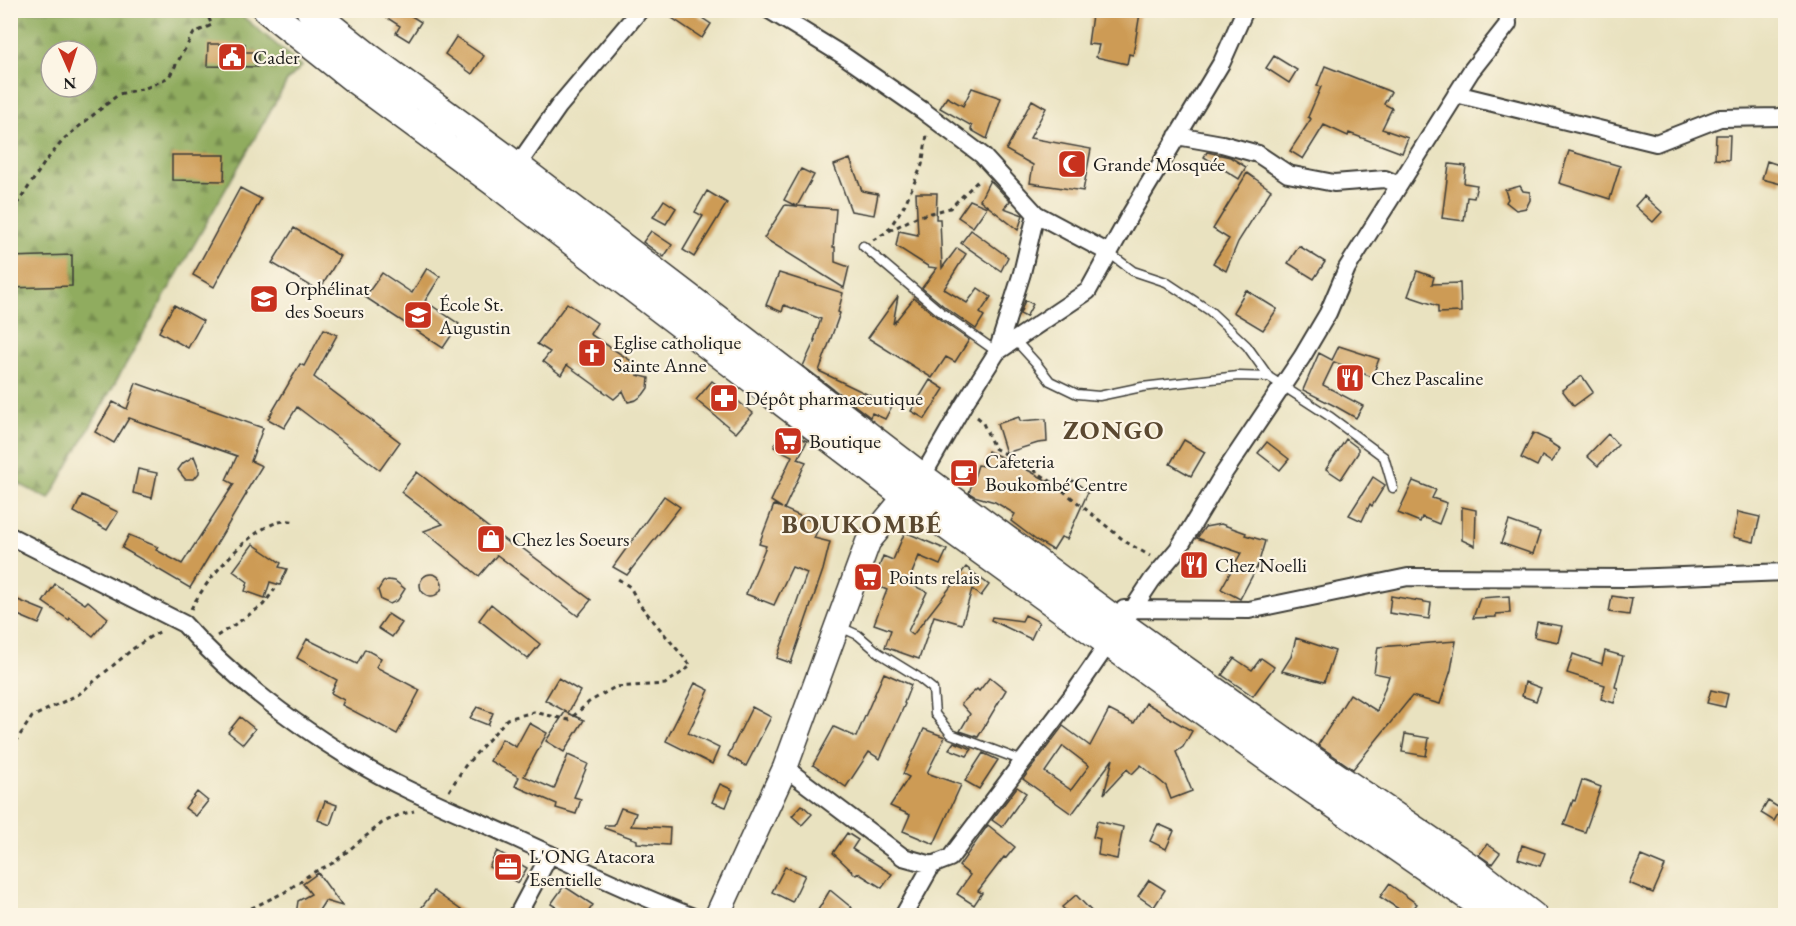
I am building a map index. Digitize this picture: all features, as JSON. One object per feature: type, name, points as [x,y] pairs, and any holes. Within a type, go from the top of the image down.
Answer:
[{"type":"main road","points":[[267,10],[355,80],[503,189],[914,486],[1474,870],[1533,915]]},
{"type":"main road","points":[[310,10],[369,57],[517,166],[914,486],[1095,605],[1290,774],[1496,915]]},
{"type":"main road","points":[[717,915],[785,768],[868,542],[914,486]]},
{"type":"street","points":[[517,166],[559,106],[640,10]]},
{"type":"street","points":[[769,10],[844,56],[930,115],[982,155],[1036,214],[1108,253]]},
{"type":"street","points":[[997,352],[1088,291],[1108,253],[1222,62],[1245,10]]},
{"type":"street","points":[[785,768],[903,857],[932,865],[950,858],[1178,549],[1224,473],[1284,386],[1328,313],[1347,268],[1456,94],[1508,24],[1507,10]]},
{"type":"street","points":[[1456,94],[1656,143],[1720,118],[1780,117],[1785,114]]},
{"type":"street","points":[[1177,136],[1222,144],[1258,154],[1288,174],[1334,183],[1385,179],[1399,185]]},
{"type":"street","points":[[914,486],[997,352],[1022,273],[1036,214]]},
{"type":"street","points":[[10,536],[184,624],[204,646],[288,716],[354,760],[440,805],[645,898],[692,915]]},
{"type":"street","points":[[1120,626],[1151,609],[1249,610],[1408,577],[1630,578],[1785,572]]},
{"type":"street","points":[[517,915],[550,854]]},
{"type":"street","points":[[903,915],[932,865]]},
{"type":"lane","points":[[863,246],[942,313],[997,352]]},
{"type":"lane","points":[[1108,253],[1133,272],[1166,282],[1210,311],[1247,346],[1269,377],[1329,416],[1384,457],[1393,488]]},
{"type":"lane","points":[[1015,340],[1050,381],[1077,393],[1099,396],[1142,387],[1238,376],[1269,377]]},
{"type":"lane","points":[[837,625],[858,635],[879,653],[933,689],[935,714],[951,734],[1023,761]]},
{"type":"path","points":[[10,211],[65,138],[91,116],[118,94],[146,88],[169,77],[194,33],[212,25],[205,10]]},
{"type":"path","points":[[887,232],[905,204],[922,165],[930,115]]},
{"type":"path","points":[[863,246],[916,217],[950,208],[994,168]]},
{"type":"path","points":[[964,404],[982,421],[994,448],[1028,466],[1056,485],[1126,542],[1165,565]]},
{"type":"path","points":[[10,750],[32,717],[79,694],[153,635],[184,624],[197,597],[243,543],[270,524],[288,520],[295,522]]},
{"type":"path","points":[[235,915],[285,892],[312,873],[333,863],[382,823],[399,815],[440,805],[465,766],[507,719],[534,712],[569,720],[589,702],[615,687],[665,684],[691,666],[640,605],[630,586],[618,579]]},
{"type":"path","points":[[204,646],[262,605],[275,589]]},
{"type":"green space","points":[[10,11],[236,11],[302,66],[288,80],[49,499],[11,480]]},
{"type":"building","points":[[375,10],[402,10],[421,22],[409,41],[396,33],[400,26]]},
{"type":"building","points":[[660,10],[690,10],[711,24],[702,38]]},
{"type":"building","points":[[1099,10],[1124,10],[1140,13],[1133,55],[1129,54],[1127,64],[1096,57],[1099,45],[1088,44],[1092,15],[1099,16]]},
{"type":"building","points":[[456,37],[484,56],[472,74],[445,54]]},
{"type":"building","points":[[208,44],[245,44],[245,52],[258,52],[258,67],[207,66]]},
{"type":"building","points":[[1274,56],[1297,70],[1289,83],[1266,68]]},
{"type":"building","points":[[1325,66],[1391,92],[1384,104],[1392,108],[1382,129],[1408,138],[1402,153],[1349,133],[1348,136],[1324,125],[1303,159],[1290,151],[1311,119],[1308,117],[1321,87],[1317,86]]},
{"type":"building","points":[[972,88],[1001,98],[987,139],[971,130],[972,126],[940,108],[947,97],[963,106]]},
{"type":"building","points":[[1032,100],[1046,108],[1030,138],[1091,149],[1083,191],[1030,183],[1033,165],[1006,150]]},
{"type":"building","points":[[1716,135],[1730,135],[1729,160],[1715,159]]},
{"type":"building","points":[[1569,151],[1620,166],[1610,199],[1559,183]]},
{"type":"building","points":[[1207,152],[1230,157],[1246,167],[1239,179],[1204,157]]},
{"type":"building","points":[[172,155],[225,155],[224,181],[172,180]]},
{"type":"building","points":[[850,159],[862,191],[878,194],[874,215],[851,211],[834,165]]},
{"type":"building","points":[[1767,161],[1785,167],[1781,184],[1762,179]]},
{"type":"building","points":[[1449,164],[1466,166],[1464,183],[1477,185],[1474,198],[1467,197],[1464,221],[1442,218]]},
{"type":"building","points":[[801,169],[814,175],[797,206],[836,209],[833,247],[835,247],[835,262],[849,267],[844,288],[764,238],[785,205],[796,206],[784,200]]},
{"type":"building","points":[[1247,173],[1271,190],[1238,242],[1226,271],[1213,263],[1229,239],[1213,229]]},
{"type":"building","points":[[990,180],[1010,201],[1004,208],[1023,215],[1018,230],[980,200]]},
{"type":"building","points":[[1520,186],[1523,191],[1530,192],[1530,200],[1526,208],[1516,210],[1506,202],[1508,199],[1505,190]]},
{"type":"building","points":[[240,188],[261,199],[214,287],[193,275]]},
{"type":"building","points":[[707,191],[727,203],[694,257],[683,250],[703,216],[695,212]]},
{"type":"building","points":[[916,193],[937,193],[936,219],[940,219],[942,268],[957,248],[966,254],[944,289],[967,303],[978,288],[991,297],[980,313],[984,316],[976,329],[922,288],[937,268],[929,267],[896,246],[899,231],[918,235]]},
{"type":"building","points":[[1644,196],[1662,212],[1653,222],[1635,206]]},
{"type":"building","points":[[664,200],[676,208],[666,224],[653,217]]},
{"type":"building","points":[[970,200],[987,207],[973,227],[958,217]]},
{"type":"building","points":[[294,228],[340,256],[319,291],[272,263]]},
{"type":"building","points":[[971,230],[1008,257],[1001,271],[961,243]]},
{"type":"building","points":[[651,231],[672,245],[664,257],[643,242]]},
{"type":"building","points":[[1299,246],[1325,262],[1314,279],[1288,263]]},
{"type":"building","points":[[72,255],[72,286],[10,288],[10,257]]},
{"type":"building","points":[[427,268],[440,277],[425,301],[459,324],[443,348],[365,297],[382,273],[412,293]]},
{"type":"building","points":[[1417,271],[1434,277],[1432,284],[1460,283],[1461,312],[1438,313],[1438,306],[1408,296]]},
{"type":"building","points":[[779,273],[843,293],[838,312],[840,313],[819,371],[892,406],[885,419],[872,413],[870,417],[803,366],[815,340],[821,319],[784,305],[782,312],[766,305]]},
{"type":"building","points":[[1246,290],[1277,309],[1263,330],[1233,312]]},
{"type":"building","points":[[898,296],[893,324],[914,298],[969,340],[955,362],[946,357],[932,378],[868,338]]},
{"type":"building","points":[[1025,300],[1033,304],[1026,317],[1020,314]]},
{"type":"building","points":[[567,303],[597,323],[590,334],[639,366],[637,375],[649,378],[648,388],[643,395],[628,402],[623,391],[614,399],[567,365],[561,375],[543,361],[550,352],[537,344]]},
{"type":"building","points":[[174,305],[203,321],[188,348],[159,332]]},
{"type":"building","points":[[324,329],[337,335],[314,377],[400,442],[380,470],[297,407],[284,428],[268,419],[300,364],[304,366]]},
{"type":"building","points":[[1339,346],[1379,359],[1372,377],[1334,362],[1323,385],[1363,406],[1356,418],[1303,390],[1319,353],[1332,360]]},
{"type":"building","points":[[1582,376],[1593,392],[1574,406],[1562,390]]},
{"type":"building","points":[[930,380],[944,389],[925,419],[911,411]]},
{"type":"building","points":[[712,381],[753,413],[736,433],[696,400]]},
{"type":"building","points":[[136,383],[263,428],[251,461],[262,466],[190,588],[122,548],[129,535],[158,547],[156,550],[182,564],[234,484],[226,480],[237,456],[129,418],[114,443],[95,432],[113,402],[127,409]]},
{"type":"building","points":[[1019,417],[1020,421],[1046,419],[1047,442],[1006,453],[997,424]]},
{"type":"building","points":[[782,429],[807,441],[798,459],[806,462],[784,509],[820,525],[814,538],[830,542],[823,570],[791,663],[777,658],[807,573],[792,567],[774,605],[746,594],[766,546],[759,544],[774,505],[782,508],[771,501],[792,456],[774,447]]},
{"type":"building","points":[[1533,433],[1560,449],[1551,462],[1542,456],[1537,466],[1521,458]]},
{"type":"building","points":[[1608,434],[1618,445],[1598,466],[1587,456]]},
{"type":"building","points":[[1346,439],[1358,448],[1358,453],[1341,479],[1326,469]]},
{"type":"building","points":[[1184,440],[1205,452],[1191,476],[1170,464]]},
{"type":"building","points":[[1267,442],[1289,459],[1280,470],[1258,453]]},
{"type":"building","points":[[988,451],[1066,491],[1073,480],[1088,492],[1067,539],[1061,537],[1053,550],[1011,521],[1015,514],[995,502],[969,493],[978,465],[983,466]]},
{"type":"building","points":[[194,456],[199,473],[194,479],[185,479],[178,470],[183,463]]},
{"type":"building","points":[[138,469],[157,473],[152,498],[133,493]]},
{"type":"building","points":[[417,472],[511,545],[514,542],[591,600],[578,616],[497,555],[479,576],[424,531],[443,524],[401,492]]},
{"type":"building","points":[[1373,477],[1385,485],[1372,506],[1370,504],[1362,521],[1349,515]]},
{"type":"building","points":[[1413,481],[1436,490],[1432,498],[1447,503],[1439,524],[1422,517],[1420,522],[1398,513]]},
{"type":"building","points":[[82,495],[118,512],[107,530],[74,512]]},
{"type":"building","points":[[664,496],[680,507],[627,575],[613,567]]},
{"type":"building","points":[[1462,507],[1476,510],[1475,546],[1462,540]]},
{"type":"building","points":[[1738,512],[1760,517],[1754,542],[1733,537]]},
{"type":"building","points":[[1509,521],[1540,532],[1533,554],[1501,543]]},
{"type":"building","points":[[1221,524],[1265,541],[1258,565],[1240,599],[1221,589],[1241,553],[1197,538],[1205,527]]},
{"type":"building","points":[[905,532],[947,550],[940,565],[919,556],[908,583],[927,592],[908,631],[913,635],[966,567],[989,585],[981,596],[972,589],[962,624],[934,616],[919,659],[885,647],[891,630],[874,624],[887,590],[873,584],[883,556],[893,560]]},
{"type":"building","points":[[253,544],[281,563],[279,567],[287,569],[280,585],[270,582],[265,598],[245,591],[248,582],[233,571]]},
{"type":"building","points":[[427,574],[435,574],[442,581],[442,589],[435,596],[427,596],[420,589],[420,581]]},
{"type":"building","points":[[395,581],[405,589],[398,600],[390,604],[381,600],[378,590],[383,582]]},
{"type":"building","points":[[55,584],[85,604],[88,601],[108,618],[93,636],[70,618],[69,620],[43,602]]},
{"type":"building","points":[[1391,596],[1431,603],[1429,619],[1389,613]]},
{"type":"building","points":[[1509,596],[1510,613],[1496,614],[1496,617],[1473,618],[1480,598]]},
{"type":"building","points":[[1612,596],[1632,599],[1629,615],[1609,612]]},
{"type":"building","points":[[18,600],[45,611],[39,624],[13,613]]},
{"type":"building","points":[[491,604],[540,644],[528,659],[479,620]]},
{"type":"building","points":[[388,614],[402,623],[392,637],[378,628]]},
{"type":"building","points":[[1025,615],[1039,622],[1031,639],[991,620],[992,617],[1022,621]]},
{"type":"building","points":[[1537,622],[1562,626],[1558,642],[1534,637]]},
{"type":"building","points":[[1296,638],[1335,651],[1324,682],[1282,671],[1291,657]]},
{"type":"building","points":[[307,639],[357,664],[365,649],[381,658],[376,667],[420,690],[397,734],[342,705],[344,700],[331,693],[337,680],[297,658]]},
{"type":"building","points":[[1456,641],[1451,670],[1440,704],[1412,696],[1353,769],[1318,745],[1350,694],[1377,711],[1389,676],[1374,673],[1378,647]]},
{"type":"building","points":[[1605,651],[1623,656],[1615,687],[1618,688],[1614,703],[1601,699],[1605,685],[1567,673],[1573,654],[1602,664]]},
{"type":"building","points":[[1234,658],[1252,670],[1261,658],[1274,667],[1253,696],[1222,675]]},
{"type":"building","points":[[884,673],[911,685],[905,704],[880,759],[869,752],[846,787],[813,765],[834,727],[856,737]]},
{"type":"building","points":[[990,677],[1006,690],[978,737],[960,731],[970,714],[961,704],[977,689],[979,691]]},
{"type":"building","points":[[558,678],[580,691],[568,713],[545,700]]},
{"type":"building","points":[[1525,682],[1541,688],[1536,701],[1522,696]]},
{"type":"building","points":[[695,683],[709,690],[688,733],[719,748],[712,764],[666,741]]},
{"type":"building","points":[[1711,690],[1728,694],[1725,707],[1707,703]]},
{"type":"building","points":[[1146,703],[1192,731],[1183,747],[1176,752],[1192,791],[1171,799],[1166,786],[1141,765],[1132,774],[1127,769],[1104,794],[1113,759],[1072,814],[1023,779],[1063,726],[1090,746],[1109,710],[1134,723]],"holes":[[[1063,746],[1089,766],[1071,790],[1045,772]]]},
{"type":"building","points":[[477,707],[493,713],[488,725],[470,718]]},
{"type":"building","points":[[752,707],[771,717],[746,766],[728,756]]},
{"type":"building","points":[[565,712],[584,720],[564,752],[546,741]]},
{"type":"building","points":[[240,717],[255,729],[243,744],[228,732]]},
{"type":"building","points":[[529,723],[547,733],[524,776],[554,789],[568,755],[588,764],[574,797],[581,799],[576,814],[556,808],[557,804],[515,786],[519,777],[490,761],[502,739],[516,747]]},
{"type":"building","points":[[924,729],[945,737],[927,773],[961,785],[934,844],[903,831],[910,815],[890,806],[909,777],[903,774]]},
{"type":"building","points":[[1405,734],[1429,738],[1426,756],[1402,752]]},
{"type":"building","points":[[954,742],[972,749],[967,756],[949,749]]},
{"type":"building","points":[[983,753],[998,760],[979,789],[965,781]]},
{"type":"building","points":[[1582,780],[1601,787],[1585,832],[1564,825]]},
{"type":"building","points":[[720,784],[733,790],[726,807],[712,802]]},
{"type":"building","points":[[1017,787],[1026,793],[1002,827],[992,820]]},
{"type":"building","points":[[197,792],[208,801],[196,816],[185,808]]},
{"type":"building","points":[[325,801],[337,805],[330,825],[318,820]]},
{"type":"building","points":[[1768,801],[1781,809],[1774,821],[1761,813]]},
{"type":"building","points":[[802,805],[812,814],[802,825],[792,816]]},
{"type":"building","points":[[621,808],[636,813],[631,826],[670,828],[669,845],[637,843],[637,840],[604,828],[605,825],[614,825]]},
{"type":"building","points":[[1097,821],[1123,827],[1117,859],[1098,855],[1100,839],[1093,837]]},
{"type":"building","points":[[1158,824],[1174,831],[1166,849],[1150,841]]},
{"type":"building","points":[[988,825],[1015,847],[1006,858],[1004,857],[978,891],[982,893],[974,905],[957,894],[970,875],[959,866]]},
{"type":"building","points":[[847,833],[858,840],[852,849],[892,874],[882,888],[858,873],[856,875],[833,853]]},
{"type":"building","points":[[1487,844],[1500,853],[1492,864],[1479,855]]},
{"type":"building","points":[[1522,845],[1545,853],[1540,866],[1518,859]]},
{"type":"building","name":"L'ONG Atacora Esentielle","points":[[497,851],[527,868],[518,883],[489,867]]},
{"type":"building","points":[[1641,856],[1665,866],[1653,893],[1629,883]]},
{"type":"building","points":[[785,867],[805,875],[792,902],[772,892]]},
{"type":"building","points":[[318,873],[342,906],[325,901],[316,915],[296,915],[298,901],[311,894],[303,884]]},
{"type":"building","points":[[1149,880],[1165,890],[1154,907],[1138,896]]},
{"type":"building","points":[[1389,884],[1417,904],[1408,915],[1380,897]]},
{"type":"building","points":[[564,886],[593,905],[586,915],[568,915],[551,904]]},
{"type":"building","points":[[830,890],[852,908],[845,915],[815,915]]},
{"type":"building","points":[[434,891],[468,915],[416,915]]},
{"type":"building","points":[[1076,895],[1095,915],[1070,915],[1062,907]]},
{"type":"place","name":"Cader","points":[[232,57]]},
{"type":"place","name":"Grande Mosquée","points":[[1072,164]]},
{"type":"place","name":"Orphélinat des Soeurs","points":[[264,299]]},
{"type":"place","name":"École St. Augustin","points":[[418,315]]},
{"type":"place","name":"Eglise catholique Sainte Anne","points":[[592,353]]},
{"type":"place","name":"Chez Pascaline","points":[[1350,378]]},
{"type":"place","name":"Dépôt pharmaceutique","points":[[724,398]]},
{"type":"place","name":"Boutique","points":[[788,441]]},
{"type":"place","name":"Cafeteria Boukombé Centre","points":[[964,473]]},
{"type":"place","name":"Chez les Soeurs","points":[[491,539]]},
{"type":"place","name":"Chez Noelli","points":[[1194,565]]},
{"type":"place","name":"Points relais","points":[[868,577]]},
{"type":"place","name":"L'ONG Atacora Esentielle","points":[[508,867]]},
{"type":"district","name":"ZONGO","points":[[1114,430]]},
{"type":"district","name":"BOUKOMBÉ","points":[[862,524]]}]
